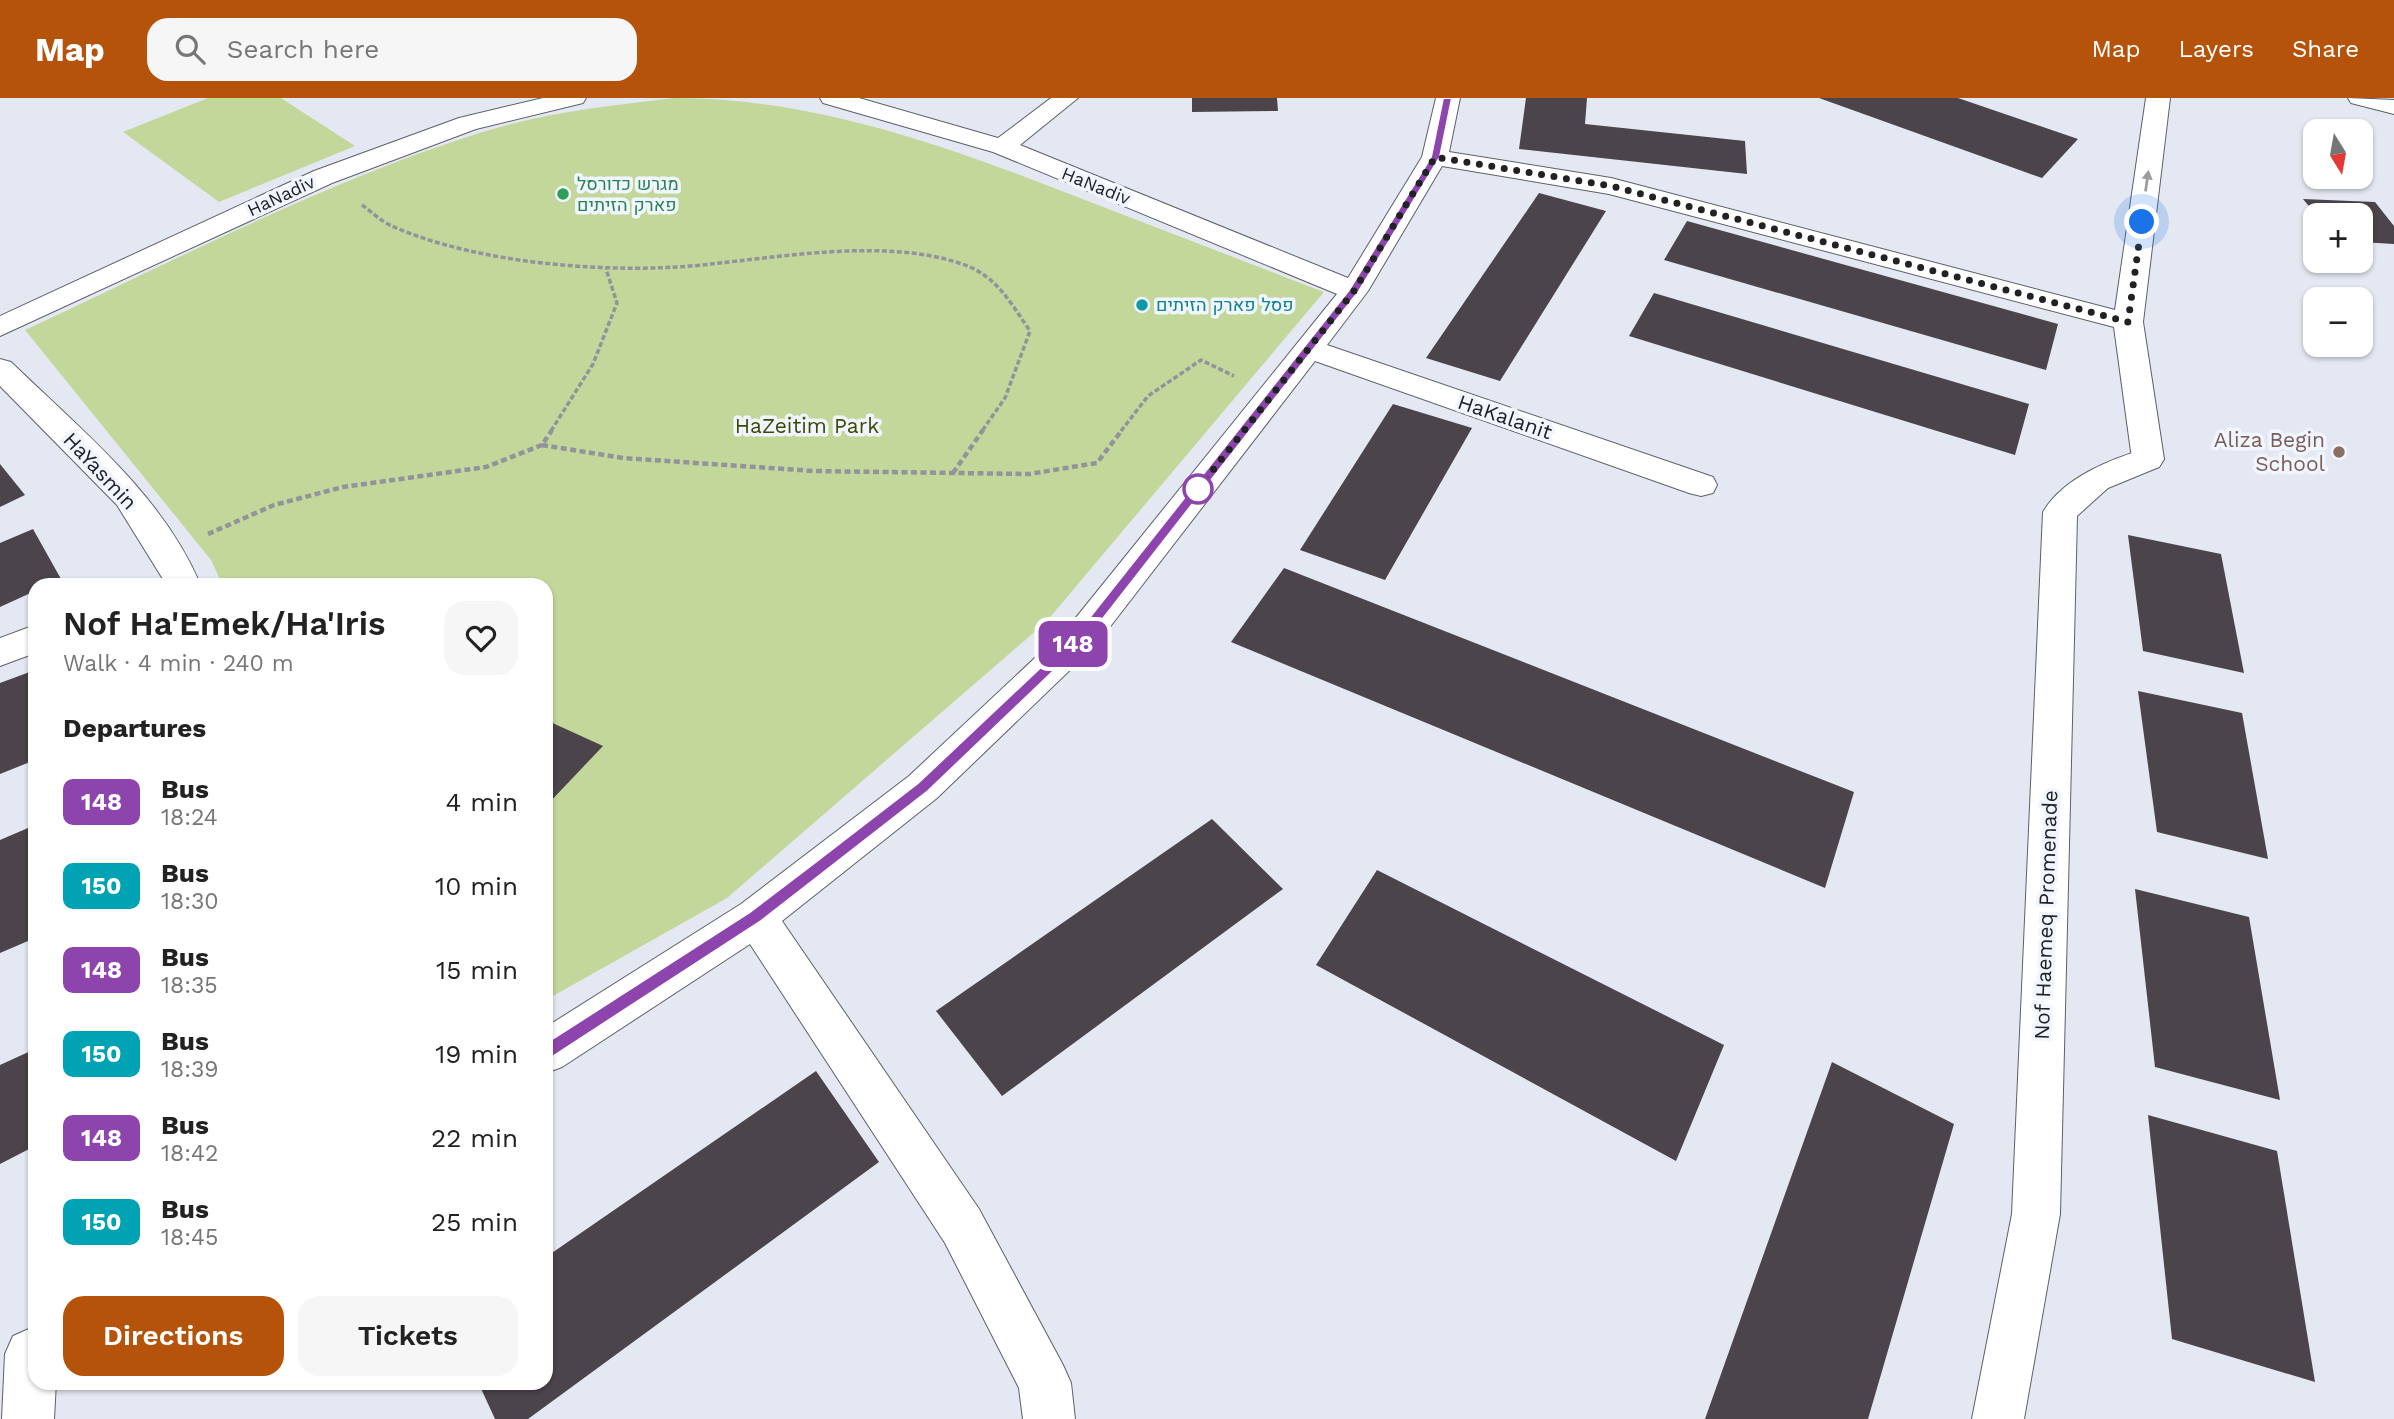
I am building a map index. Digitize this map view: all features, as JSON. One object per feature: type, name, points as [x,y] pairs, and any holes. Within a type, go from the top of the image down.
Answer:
[{"type":"street","name":"HaNadiv","points":[[0,327],[468,110],[575,98]]},
{"type":"street","name":"HaNadiv","points":[[832,98],[862,101],[1002,147],[1354,291]]},
{"type":"street","points":[[1002,147],[1066,98]]},
{"type":"street","points":[[553,1048],[756,917],[923,787],[1083,635],[1354,291],[1435,157],[1448,98]]},
{"type":"street","points":[[1435,157],[1611,186],[2128,322],[2158,98]]},
{"type":"street","points":[[2360,98],[2394,107]]},
{"type":"street","name":"Nof Haemeq Promenade","points":[[1998,1419],[2036,1214],[2060,512],[2097,480],[2148,458],[2128,322]]},
{"type":"street","name":"HaKalanit","points":[[1309,349],[1701,485]]},
{"type":"street","name":"HaYasmin","points":[[0,369],[129,497],[166,552],[179,578]]},
{"type":"street","points":[[0,652],[28,642]]},
{"type":"street","points":[[756,917],[962,1226],[1045,1383],[1049,1419]]},
{"type":"street","points":[[22,1357],[28,1419]]},
{"type":"path","points":[[323,177],[391,226],[482,254],[606,270],[707,265],[810,253],[914,253],[961,263],[997,284],[1030,331],[1005,398],[953,473]]},
{"type":"path","points":[[542,445],[593,363],[617,303],[606,270]]},
{"type":"path","points":[[166,552],[274,505],[343,487],[486,467],[542,445],[623,458],[814,471],[1029,474],[1097,464],[1148,396],[1201,360],[1273,394]]},
{"type":"green space","points":[[208,98],[281,98],[355,146],[219,202],[123,132]]},
{"type":"green space","name":"HaZeitim Park","points":[[674,98],[727,100],[831,116],[932,144],[981,161],[1324,292],[1046,622],[727,898],[553,996],[553,578],[219,578],[211,560],[25,330],[248,225],[361,176],[476,134],[574,111]]},
{"type":"building","points":[[1192,98],[1277,98],[1278,111],[1192,112]]},
{"type":"building","points":[[1526,98],[1587,98],[1585,124],[1745,141],[1747,174],[1519,149]]},
{"type":"building","points":[[1819,98],[1958,98],[2078,139],[2042,178]]},
{"type":"building","points":[[1539,193],[1606,211],[1500,381],[1426,358]]},
{"type":"building","points":[[2303,199],[2375,202],[2394,226],[2394,244],[2373,243],[2373,203],[2306,203]]},
{"type":"building","points":[[1687,221],[2058,324],[2046,370],[1664,260]]},
{"type":"building","points":[[1654,293],[2029,404],[2015,455],[1629,336]]},
{"type":"building","points":[[1393,404],[1472,428],[1385,580],[1300,550]]},
{"type":"building","points":[[0,464],[25,495],[0,507]]},
{"type":"building","points":[[33,529],[60,578],[28,578],[28,594],[0,607],[0,543]]},
{"type":"building","points":[[2128,535],[2221,554],[2244,673],[2143,651]]},
{"type":"building","points":[[1284,568],[1854,792],[1825,888],[1231,642]]},
{"type":"building","points":[[28,673],[28,763],[0,774],[0,683]]},
{"type":"building","points":[[2138,691],[2242,713],[2268,859],[2157,832]]},
{"type":"building","points":[[553,723],[603,746],[553,799]]},
{"type":"building","points":[[1212,819],[1283,889],[1002,1096],[936,1011]]},
{"type":"building","points":[[28,828],[28,941],[0,953],[0,840]]},
{"type":"building","points":[[1377,870],[1724,1045],[1676,1161],[1316,965]]},
{"type":"building","points":[[2135,889],[2249,917],[2280,1100],[2155,1067]]},
{"type":"building","points":[[28,1052],[28,1150],[0,1164],[0,1065]]},
{"type":"building","points":[[1832,1062],[1954,1124],[1868,1419],[1705,1419]]},
{"type":"building","points":[[816,1071],[879,1162],[528,1419],[495,1419],[482,1390],[553,1390],[553,1252]]},
{"type":"building","points":[[2148,1115],[2277,1151],[2315,1382],[2172,1339]]},
{"type":"bus line","name":"148","points":[[553,1048],[756,917],[923,787],[1083,635],[1354,291],[1435,157],[1448,98]]},
{"type":"place","name":"מגרש כדורסל פארק הזיתים","points":[[563,194]]},
{"type":"place","name":"פסל פארק הזיתים","points":[[1142,305]]},
{"type":"place","name":"Aliza Begin School","points":[[2339,452]]},
{"type":"route","points":[[1198,489],[1354,291],[1435,157],[1611,186],[2128,322],[2142,222]]}]
